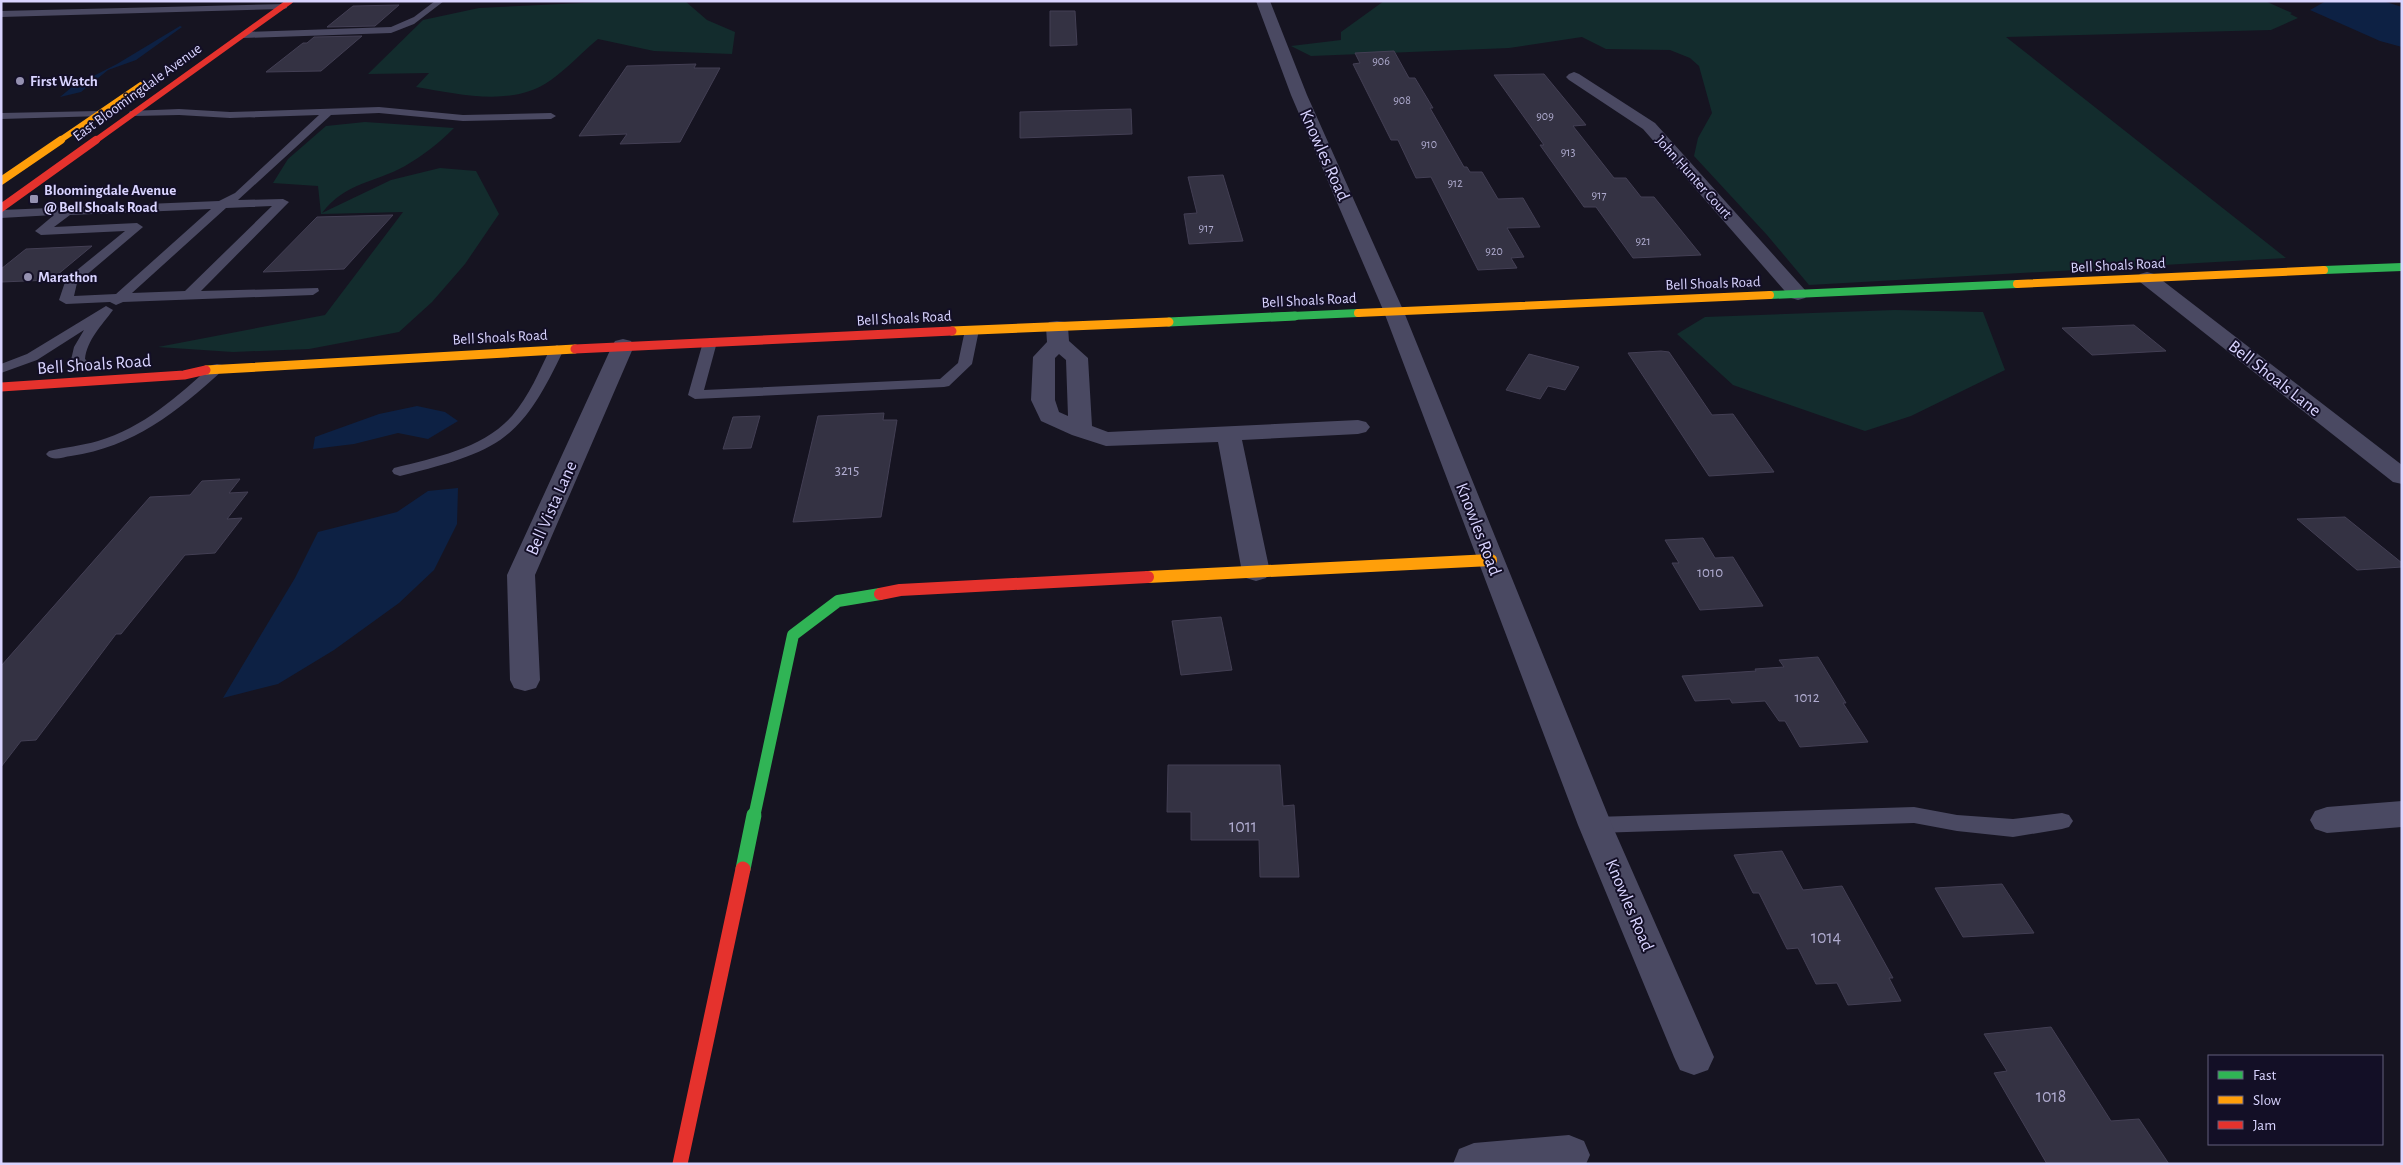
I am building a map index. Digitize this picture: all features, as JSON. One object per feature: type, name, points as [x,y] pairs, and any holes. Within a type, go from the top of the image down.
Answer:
[{"type":"main road","points":[[234,20],[257,4]]},
{"type":"main road","name":"East Bloomingdale Avenue","points":[[1,208],[287,4]]},
{"type":"main road","name":"East Bloomingdale Avenue","points":[[1,181],[154,76]]},
{"type":"main road","name":"Bell Shoals Road","points":[[1,387],[184,375],[217,368],[557,349],[972,330],[1057,335],[1394,312],[2402,267]]},
{"type":"main road","name":"Bell Shoals Road","points":[[134,366],[190,364],[217,368]]},
{"type":"main road","name":"Bell Shoals Road","points":[[68,369],[92,368]]},
{"type":"main road","name":"Bell Shoals Road","points":[[1,370],[30,370]]},
{"type":"main road","points":[[680,1164],[793,635],[838,601],[900,590],[1491,560]]},
{"type":"street","name":"Knowles Road","points":[[1263,1],[1299,95],[1394,312],[1595,825],[1694,1057]]},
{"type":"street","name":"John Hunter Court","points":[[1574,77],[1649,126],[1798,294]]},
{"type":"street","name":"Bell Shoals Lane","points":[[2147,278],[2402,477]]},
{"type":"street","points":[[1080,430],[1077,358],[1057,335],[1044,357],[1043,394],[1049,416],[1080,430],[1106,439],[1358,427]]},
{"type":"street","name":"Bell Vista Lane","points":[[525,680],[521,575],[623,346]]},
{"type":"street","points":[[1043,394],[1079,392]]},
{"type":"street","points":[[1229,434],[1256,572]]},
{"type":"street","points":[[2327,820],[2402,814]]},
{"type":"street","points":[[1474,1164],[1569,1155]]},
{"type":"lane","points":[[244,35],[391,30],[409,25],[421,18],[440,1]]},
{"type":"lane","points":[[1,14],[287,4]]},
{"type":"lane","points":[[134,113],[179,112],[230,115],[396,110],[448,117],[551,116]]},
{"type":"lane","points":[[1,370],[32,357],[106,310],[223,204],[239,195],[328,112]]},
{"type":"lane","points":[[1,116],[99,114]]},
{"type":"lane","points":[[1,129],[22,116]]},
{"type":"lane","points":[[1,214],[283,202],[190,296]]},
{"type":"lane","points":[[160,207],[71,282],[66,300],[313,292]]},
{"type":"lane","points":[[67,211],[41,231],[137,227]]},
{"type":"lane","points":[[92,368],[78,360],[78,355],[88,335],[106,310]]},
{"type":"lane","points":[[710,342],[695,395],[944,383],[965,364],[972,330]]},
{"type":"lane","points":[[400,471],[465,452],[485,443],[516,421],[525,409],[557,349]]},
{"type":"lane","points":[[54,454],[104,445],[127,436],[169,410],[217,368]]},
{"type":"lane","points":[[1595,825],[1802,816],[1914,815],[1957,823],[2014,828],[2062,821]]},
{"type":"green space","points":[[625,1],[685,1],[707,20],[735,32],[732,54],[654,51],[598,39],[551,80],[536,89],[520,94],[485,97],[416,87],[429,73],[368,74],[423,20],[479,8]]},
{"type":"green space","points":[[1384,1],[2265,1],[2292,13],[2290,14],[2298,18],[2271,30],[2006,37],[2286,258],[1809,285],[1767,235],[1694,156],[1698,138],[1712,113],[1699,66],[1690,58],[1670,50],[1606,49],[1582,37],[1509,48],[1311,56],[1291,46],[1341,40],[1341,32]]},
{"type":"green space","points":[[365,122],[454,128],[443,139],[412,162],[394,172],[351,189],[331,203],[322,213],[391,180],[440,168],[476,171],[499,214],[465,264],[432,302],[399,332],[309,349],[233,352],[158,347],[325,315],[403,212],[321,214],[318,186],[273,183],[288,159],[326,126]]},
{"type":"green space","points":[[1895,310],[1983,312],[2005,370],[1911,416],[1865,431],[1733,385],[1677,334],[1705,317]]},
{"type":"water","points":[[2326,1],[2383,1],[2402,7],[2402,47],[2380,41],[2310,10]]},
{"type":"water","points":[[180,26],[182,27],[136,60],[108,70],[81,92],[60,97],[72,87],[117,64]]},
{"type":"water","points":[[417,406],[445,412],[458,421],[428,439],[398,433],[354,444],[313,449],[315,437],[379,414]]},
{"type":"water","points":[[458,488],[457,524],[434,570],[399,603],[334,650],[278,684],[223,698],[295,578],[318,532],[397,512],[428,491]]},
{"type":"building","points":[[399,5],[375,26],[327,27],[353,6]]},
{"type":"building","points":[[1050,11],[1075,11],[1077,45],[1050,46]]},
{"type":"building","points":[[362,36],[321,71],[266,72],[303,43],[307,43],[314,37]]},
{"type":"building","points":[[1394,51],[1409,78],[1415,78],[1464,167],[1467,167],[1470,172],[1482,172],[1498,199],[1523,198],[1540,227],[1507,228],[1524,257],[1511,258],[1517,268],[1478,270],[1431,177],[1416,178],[1398,140],[1391,140],[1353,64],[1360,63],[1355,53]]},
{"type":"building","points":[[696,64],[694,68],[720,68],[680,142],[620,144],[627,134],[579,136],[627,66]]},
{"type":"building","points":[[1544,74],[1586,125],[1573,126],[1614,178],[1626,178],[1641,197],[1654,197],[1701,255],[1633,258],[1596,207],[1584,207],[1540,145],[1544,145],[1494,75]]},
{"type":"building","points":[[1131,109],[1132,134],[1020,138],[1020,112]]},
{"type":"building","points":[[1223,175],[1243,241],[1189,244],[1184,214],[1197,213],[1188,177]]},
{"type":"building","points":[[393,215],[344,269],[263,272],[317,217]]},
{"type":"building","points":[[92,246],[51,280],[1,282],[1,269],[26,249]]},
{"type":"building","points":[[2134,325],[2166,351],[2092,355],[2062,328]]},
{"type":"building","points":[[1669,352],[1712,415],[1733,414],[1774,472],[1709,476],[1628,353]]},
{"type":"building","points":[[1529,354],[1579,367],[1565,390],[1548,386],[1540,399],[1506,390]]},
{"type":"building","points":[[884,413],[883,420],[897,420],[881,517],[793,522],[818,416]]},
{"type":"building","points":[[760,416],[751,448],[723,449],[733,417]]},
{"type":"building","points":[[240,479],[229,493],[248,492],[227,519],[242,518],[215,553],[185,555],[121,634],[116,634],[36,740],[21,741],[1,767],[1,666],[150,497],[190,495],[202,481]]},
{"type":"building","points":[[2345,517],[2402,563],[2402,567],[2357,570],[2297,519]]},
{"type":"building","points":[[1703,538],[1715,558],[1733,557],[1763,606],[1700,610],[1672,563],[1679,563],[1665,540]]},
{"type":"building","points":[[1221,617],[1232,670],[1181,675],[1172,621]]},
{"type":"building","points":[[1818,657],[1846,703],[1843,703],[1868,742],[1800,747],[1785,721],[1779,721],[1765,701],[1732,703],[1730,699],[1695,701],[1682,676],[1756,671],[1755,669],[1784,667],[1779,660]]},
{"type":"building","points":[[1168,765],[1280,765],[1283,806],[1294,805],[1299,877],[1260,877],[1259,840],[1191,840],[1191,812],[1167,812]]},
{"type":"building","points":[[1782,851],[1803,890],[1842,886],[1893,978],[1889,978],[1901,1001],[1848,1005],[1837,983],[1816,984],[1798,948],[1787,949],[1759,893],[1753,893],[1734,855]]},
{"type":"building","points":[[2002,884],[2034,933],[1963,937],[1935,888]]},
{"type":"building","points":[[2051,1027],[2111,1121],[2139,1119],[2169,1164],[2047,1164],[1994,1073],[2007,1071],[1984,1034]]},
{"type":"traffic: fast","points":[[2324,270],[2402,267]]},
{"type":"traffic: fast","points":[[1770,295],[2017,284]]},
{"type":"traffic: fast","points":[[1169,322],[1358,313]]},
{"type":"traffic: fast","points":[[743,869],[793,635],[838,601],[880,594]]},
{"type":"traffic: slow","points":[[1,181],[141,85]]},
{"type":"traffic: slow","points":[[2017,284],[2324,270]]},
{"type":"traffic: slow","points":[[1358,313],[1770,295]]},
{"type":"traffic: slow","points":[[952,331],[1169,322]]},
{"type":"traffic: slow","points":[[206,370],[575,349]]},
{"type":"traffic: slow","points":[[1148,577],[1491,560]]},
{"type":"traffic: jam","points":[[1,208],[290,1]]},
{"type":"traffic: jam","points":[[575,349],[952,331]]},
{"type":"traffic: jam","points":[[1,387],[184,375],[206,370]]},
{"type":"traffic: jam","points":[[880,594],[900,590],[1148,577]]},
{"type":"traffic: jam","points":[[680,1164],[743,869]]},
{"type":"place","name":"First Watch","points":[[20,81]]},
{"type":"place","name":"Bloomingdale Avenue @ Bell Shoals Road","points":[[34,199]]},
{"type":"place","name":"Marathon","points":[[28,277]]}]
